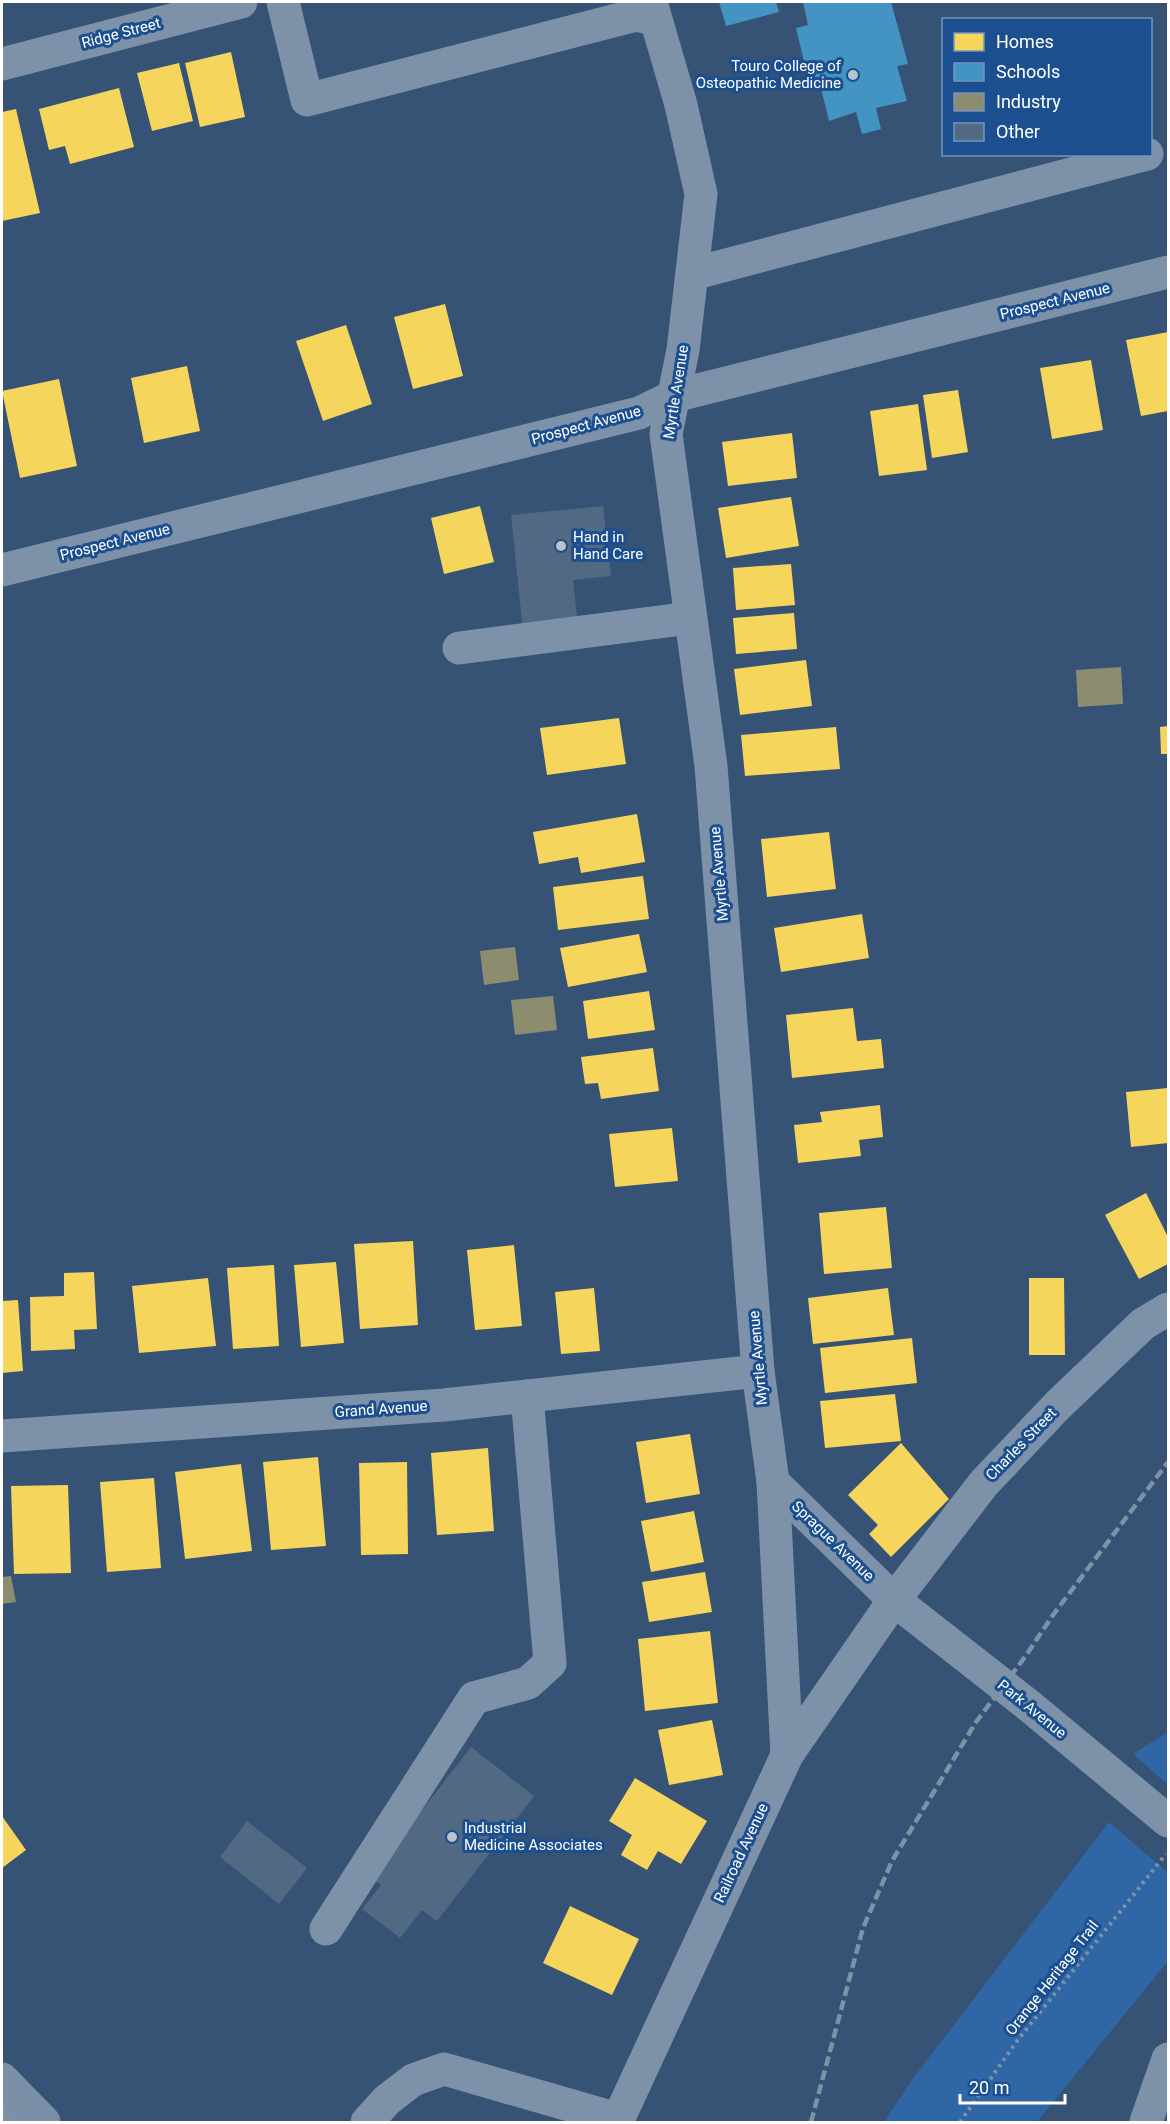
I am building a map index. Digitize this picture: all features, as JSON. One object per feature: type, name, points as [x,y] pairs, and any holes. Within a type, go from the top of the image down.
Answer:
[{"type":"main road","points":[[2,2079],[26,2115]]},
{"type":"street","name":"Ridge Street","points":[[2,64],[241,2]]},
{"type":"street","points":[[283,2],[307,100],[653,10]]},
{"type":"street","name":"Myrtle Avenue","points":[[653,10],[681,105],[701,194],[683,350],[666,434],[711,766],[759,1371],[773,1482],[787,1755]]},
{"type":"street","points":[[1152,153],[1168,149]]},
{"type":"street","points":[[692,274],[1141,156]]},
{"type":"street","name":"Prospect Avenue","points":[[2,570],[639,413],[674,396],[1168,272]]},
{"type":"street","points":[[459,648],[690,618]]},
{"type":"street","name":"Charles Street","points":[[894,1600],[984,1483],[1058,1406],[1143,1324],[1168,1309]]},
{"type":"street","name":"Grand Avenue","points":[[2,1436],[444,1405],[759,1371]]},
{"type":"street","points":[[326,1929],[474,1698],[528,1683],[550,1664],[527,1396]]},
{"type":"street","name":"Sprague Avenue","points":[[773,1482],[894,1600]]},
{"type":"street","name":"Railroad Avenue","points":[[617,2121],[787,1755],[894,1600]]},
{"type":"street","name":"Park Avenue","points":[[894,1600],[1027,1704],[1168,1821]]},
{"type":"street","points":[[1146,2122],[1168,2059]]},
{"type":"street","points":[[367,2122],[387,2100],[413,2080],[444,2069],[617,2121]]},
{"type":"path","name":"Orange Heritage Trail","points":[[960,2122],[1017,2041],[1168,1852]]},
{"type":"shaded area","points":[[1168,1732],[1168,1785],[1133,1754]]},
{"type":"shaded area","points":[[1109,1822],[1168,1873],[1168,1961],[1037,2122],[884,2122],[914,2077]]},
{"type":"building: Homes","points":[[231,52],[245,117],[200,127],[185,63]]},
{"type":"building: Homes","points":[[179,63],[193,121],[152,131],[137,73]]},
{"type":"building: Homes","points":[[119,88],[134,147],[70,164],[65,146],[49,150],[39,109]]},
{"type":"building: Homes","points":[[16,109],[40,213],[2,221],[2,112]]},
{"type":"building: Homes","points":[[445,304],[463,376],[413,389],[394,317]]},
{"type":"building: Homes","points":[[346,325],[372,404],[323,421],[296,341]]},
{"type":"building: Homes","points":[[1168,332],[1168,411],[1141,416],[1126,340]]},
{"type":"building: Homes","points":[[1091,360],[1103,430],[1052,439],[1040,368]]},
{"type":"building: Homes","points":[[187,366],[200,431],[144,443],[131,378]]},
{"type":"building: Homes","points":[[59,379],[77,466],[20,478],[2,391]]},
{"type":"building: Homes","points":[[958,390],[968,452],[932,458],[923,395]]},
{"type":"building: Homes","points":[[918,404],[927,470],[879,476],[870,411]]},
{"type":"building: Homes","points":[[792,433],[797,478],[728,486],[722,442]]},
{"type":"building: Homes","points":[[791,497],[799,546],[726,558],[718,508]]},
{"type":"building: Homes","points":[[480,506],[494,562],[444,574],[431,518]]},
{"type":"building: Homes","points":[[791,564],[795,605],[736,610],[733,568]]},
{"type":"building: Homes","points":[[794,613],[797,649],[736,654],[733,618]]},
{"type":"building: Homes","points":[[806,660],[812,706],[740,715],[734,669]]},
{"type":"building: Homes","points":[[619,718],[626,764],[547,775],[540,728]]},
{"type":"building: Homes","points":[[1168,726],[1168,754],[1161,754],[1160,727]]},
{"type":"building: Homes","points":[[836,727],[840,769],[745,776],[741,735]]},
{"type":"building: Homes","points":[[637,814],[645,862],[581,873],[578,857],[539,864],[533,832]]},
{"type":"building: Homes","points":[[829,832],[836,889],[767,897],[761,839]]},
{"type":"building: Homes","points":[[643,876],[649,919],[558,930],[553,887]]},
{"type":"building: Homes","points":[[862,914],[869,958],[781,972],[774,928]]},
{"type":"building: Homes","points":[[639,934],[647,972],[568,987],[560,948]]},
{"type":"building: Homes","points":[[649,991],[655,1030],[588,1039],[583,1001]]},
{"type":"building: Homes","points":[[853,1008],[857,1041],[881,1039],[884,1068],[792,1078],[786,1015]]},
{"type":"building: Homes","points":[[653,1048],[659,1091],[601,1099],[598,1083],[585,1084],[581,1057]]},
{"type":"building: Homes","points":[[1168,1088],[1168,1143],[1131,1147],[1126,1092]]},
{"type":"building: Homes","points":[[880,1105],[883,1137],[859,1140],[861,1156],[798,1163],[794,1125],[822,1122],[820,1112]]},
{"type":"building: Homes","points":[[672,1128],[678,1181],[615,1187],[609,1134]]},
{"type":"building: Homes","points":[[1146,1193],[1168,1237],[1168,1264],[1139,1279],[1105,1215]]},
{"type":"building: Homes","points":[[886,1207],[892,1268],[824,1274],[819,1213]]},
{"type":"building: Homes","points":[[413,1241],[418,1325],[360,1329],[354,1244]]},
{"type":"building: Homes","points":[[514,1245],[522,1326],[475,1330],[467,1250]]},
{"type":"building: Homes","points":[[336,1262],[344,1343],[301,1347],[294,1265]]},
{"type":"building: Homes","points":[[274,1265],[279,1346],[233,1349],[227,1268]]},
{"type":"building: Homes","points":[[94,1272],[97,1329],[74,1330],[75,1349],[31,1351],[30,1297],[64,1296],[64,1273]]},
{"type":"building: Homes","points":[[208,1278],[216,1346],[139,1353],[132,1286]]},
{"type":"building: Homes","points":[[1029,1278],[1064,1278],[1065,1355],[1029,1355]]},
{"type":"building: Homes","points":[[594,1288],[600,1351],[561,1354],[555,1292]]},
{"type":"building: Homes","points":[[888,1288],[894,1335],[813,1344],[808,1298]]},
{"type":"building: Homes","points":[[18,1300],[23,1371],[2,1373],[2,1301]]},
{"type":"building: Homes","points":[[912,1338],[917,1383],[825,1393],[820,1348]]},
{"type":"building: Homes","points":[[895,1394],[901,1441],[825,1448],[820,1401]]},
{"type":"building: Homes","points":[[690,1434],[700,1494],[646,1503],[636,1442]]},
{"type":"building: Homes","points":[[901,1443],[949,1499],[891,1557],[869,1534],[878,1525],[848,1495]]},
{"type":"building: Homes","points":[[488,1448],[494,1531],[437,1535],[431,1453]]},
{"type":"building: Homes","points":[[318,1457],[326,1546],[271,1550],[263,1462]]},
{"type":"building: Homes","points":[[407,1462],[408,1554],[361,1555],[359,1463]]},
{"type":"building: Homes","points":[[241,1464],[252,1551],[185,1559],[175,1472]]},
{"type":"building: Homes","points":[[154,1478],[161,1568],[107,1572],[100,1482]]},
{"type":"building: Homes","points":[[68,1485],[71,1573],[14,1574],[11,1486]]},
{"type":"building: Homes","points":[[694,1511],[704,1562],[651,1572],[641,1521]]},
{"type":"building: Homes","points":[[705,1572],[712,1612],[649,1622],[642,1582]]},
{"type":"building: Homes","points":[[710,1631],[718,1703],[645,1711],[638,1639]]},
{"type":"building: Homes","points":[[712,1720],[723,1775],[669,1785],[658,1730]]},
{"type":"building: Homes","points":[[635,1778],[707,1821],[681,1864],[658,1851],[647,1870],[621,1855],[632,1835],[609,1821]]},
{"type":"building: Homes","points":[[2,1816],[26,1850],[2,1868]]},
{"type":"building: Homes","points":[[570,1906],[639,1939],[612,1995],[543,1963]]},
{"type":"building: Schools","name":"Touro College of Osteopathic Medicine","points":[[719,2],[776,2],[779,12],[726,26]]},
{"type":"building: Schools","name":"Touro College of Osteopathic Medicine","points":[[803,2],[891,2],[908,64],[897,66],[907,101],[876,108],[881,129],[862,134],[856,112],[829,121],[820,84],[810,87],[796,28],[808,25]]},
{"type":"building: Industry","points":[[1121,667],[1123,704],[1078,707],[1076,670]]},
{"type":"building: Industry","points":[[515,947],[519,980],[484,985],[480,951]]},
{"type":"building: Industry","points":[[553,996],[557,1030],[515,1035],[511,1000]]},
{"type":"building: Industry","points":[[11,1576],[16,1602],[2,1604],[2,1577]]},
{"type":"building: Other","name":"Hand in Hand Care","points":[[603,506],[611,576],[573,580],[578,626],[523,631],[511,515]]},
{"type":"building: Other","name":"Industrial Medicine Associates","points":[[471,1747],[534,1796],[437,1921],[422,1910],[400,1938],[362,1909],[381,1885],[370,1877]]},
{"type":"building: Other","points":[[247,1821],[307,1868],[279,1904],[220,1857]]},
{"type":"railway","points":[[811,2122],[863,1928],[892,1861],[976,1722],[1168,1462]]},
{"type":"place","name":"Touro College of Osteopathic Medicine","points":[[853,75]]},
{"type":"place","name":"Hand in Hand Care","points":[[561,546]]},
{"type":"place","name":"Industrial Medicine Associates","points":[[452,1837]]}]
